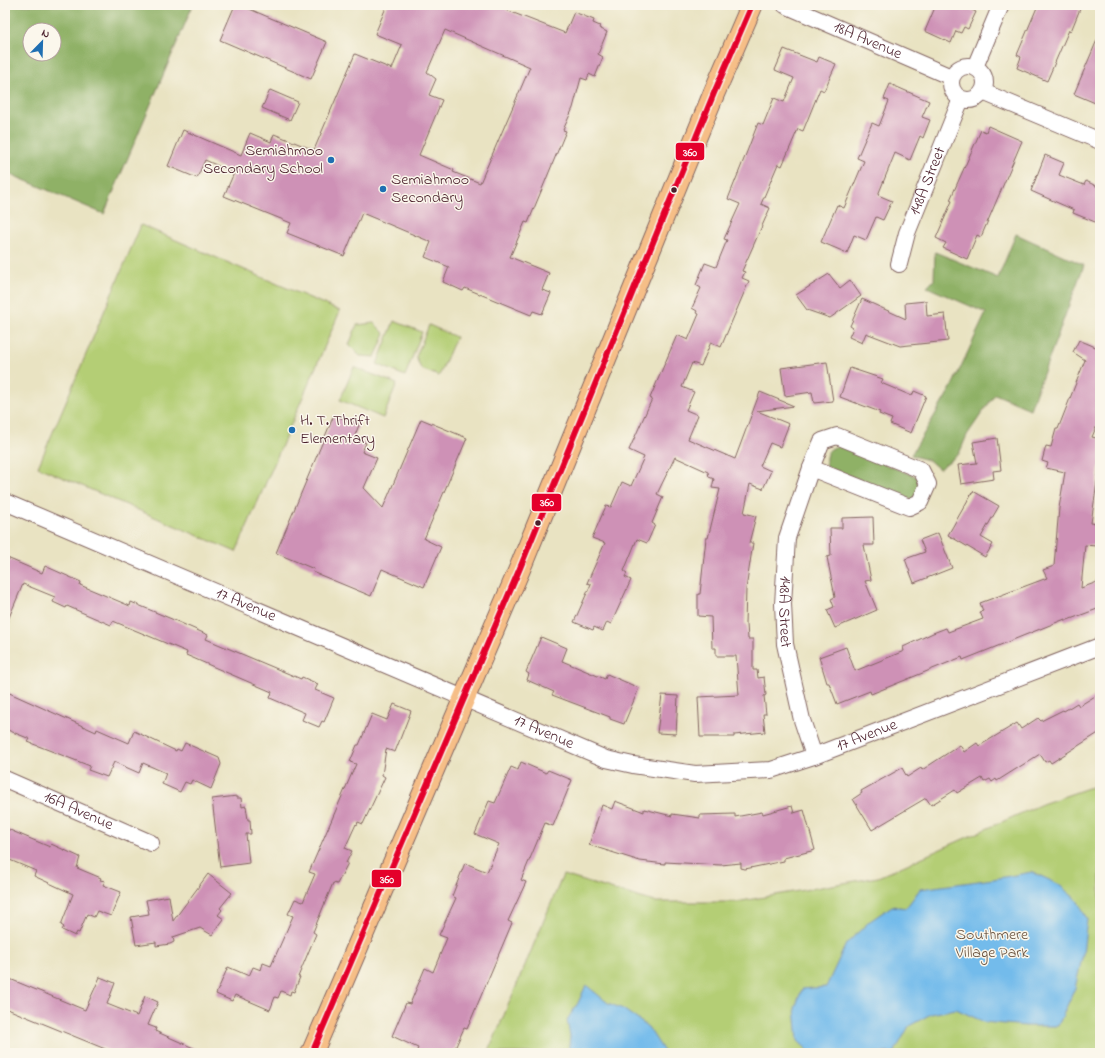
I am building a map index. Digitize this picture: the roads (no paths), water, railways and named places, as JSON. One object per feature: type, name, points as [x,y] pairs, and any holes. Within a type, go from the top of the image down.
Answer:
[{"type":"main road","points":[[312,1053],[520,568],[714,93],[752,5]]},
{"type":"street","name":"18A Avenue","points":[[785,5],[951,78]]},
{"type":"street","points":[[975,67],[1001,5]]},
{"type":"street","points":[[960,67],[975,67],[983,75],[985,87],[983,92],[978,98],[971,100],[961,99],[952,92],[950,85],[951,78],[960,67]]},
{"type":"street","points":[[983,92],[1100,141]]},
{"type":"street","name":"148A Street","points":[[899,264],[907,233],[961,99]]},
{"type":"street","name":"148A Street","points":[[811,468],[909,507],[920,502],[928,484],[922,470],[837,436],[822,441],[811,468],[787,538],[783,604],[785,644],[802,720],[814,756]]},
{"type":"street","name":"17 Avenue","points":[[5,502],[606,759],[633,765],[695,774],[771,770],[814,756],[1100,646]]},
{"type":"street","name":"16A Avenue","points":[[5,779],[151,843]]},
{"type":"water","points":[[1032,872],[1058,884],[1077,900],[1087,919],[1083,954],[1075,988],[1058,1026],[1026,1026],[984,1022],[956,1009],[931,1014],[909,1026],[894,1053],[811,1053],[798,1041],[795,1008],[802,989],[826,987],[846,944],[870,921],[892,906],[906,908],[920,889]]},
{"type":"water","points":[[586,985],[608,1003],[623,1009],[648,1027],[665,1053],[568,1053],[570,1036],[567,1020],[578,1003]]},
{"type":"place","name":"Semiahmoo Secondary School","points":[[331,160]]},
{"type":"place","name":"Semiahmoo Secondary","points":[[383,189]]},
{"type":"place","name":"H. T. Thrift Elementary","points":[[292,430]]},
{"type":"park label","name":"Southmere Village Park","points":[[992,944]]}]
